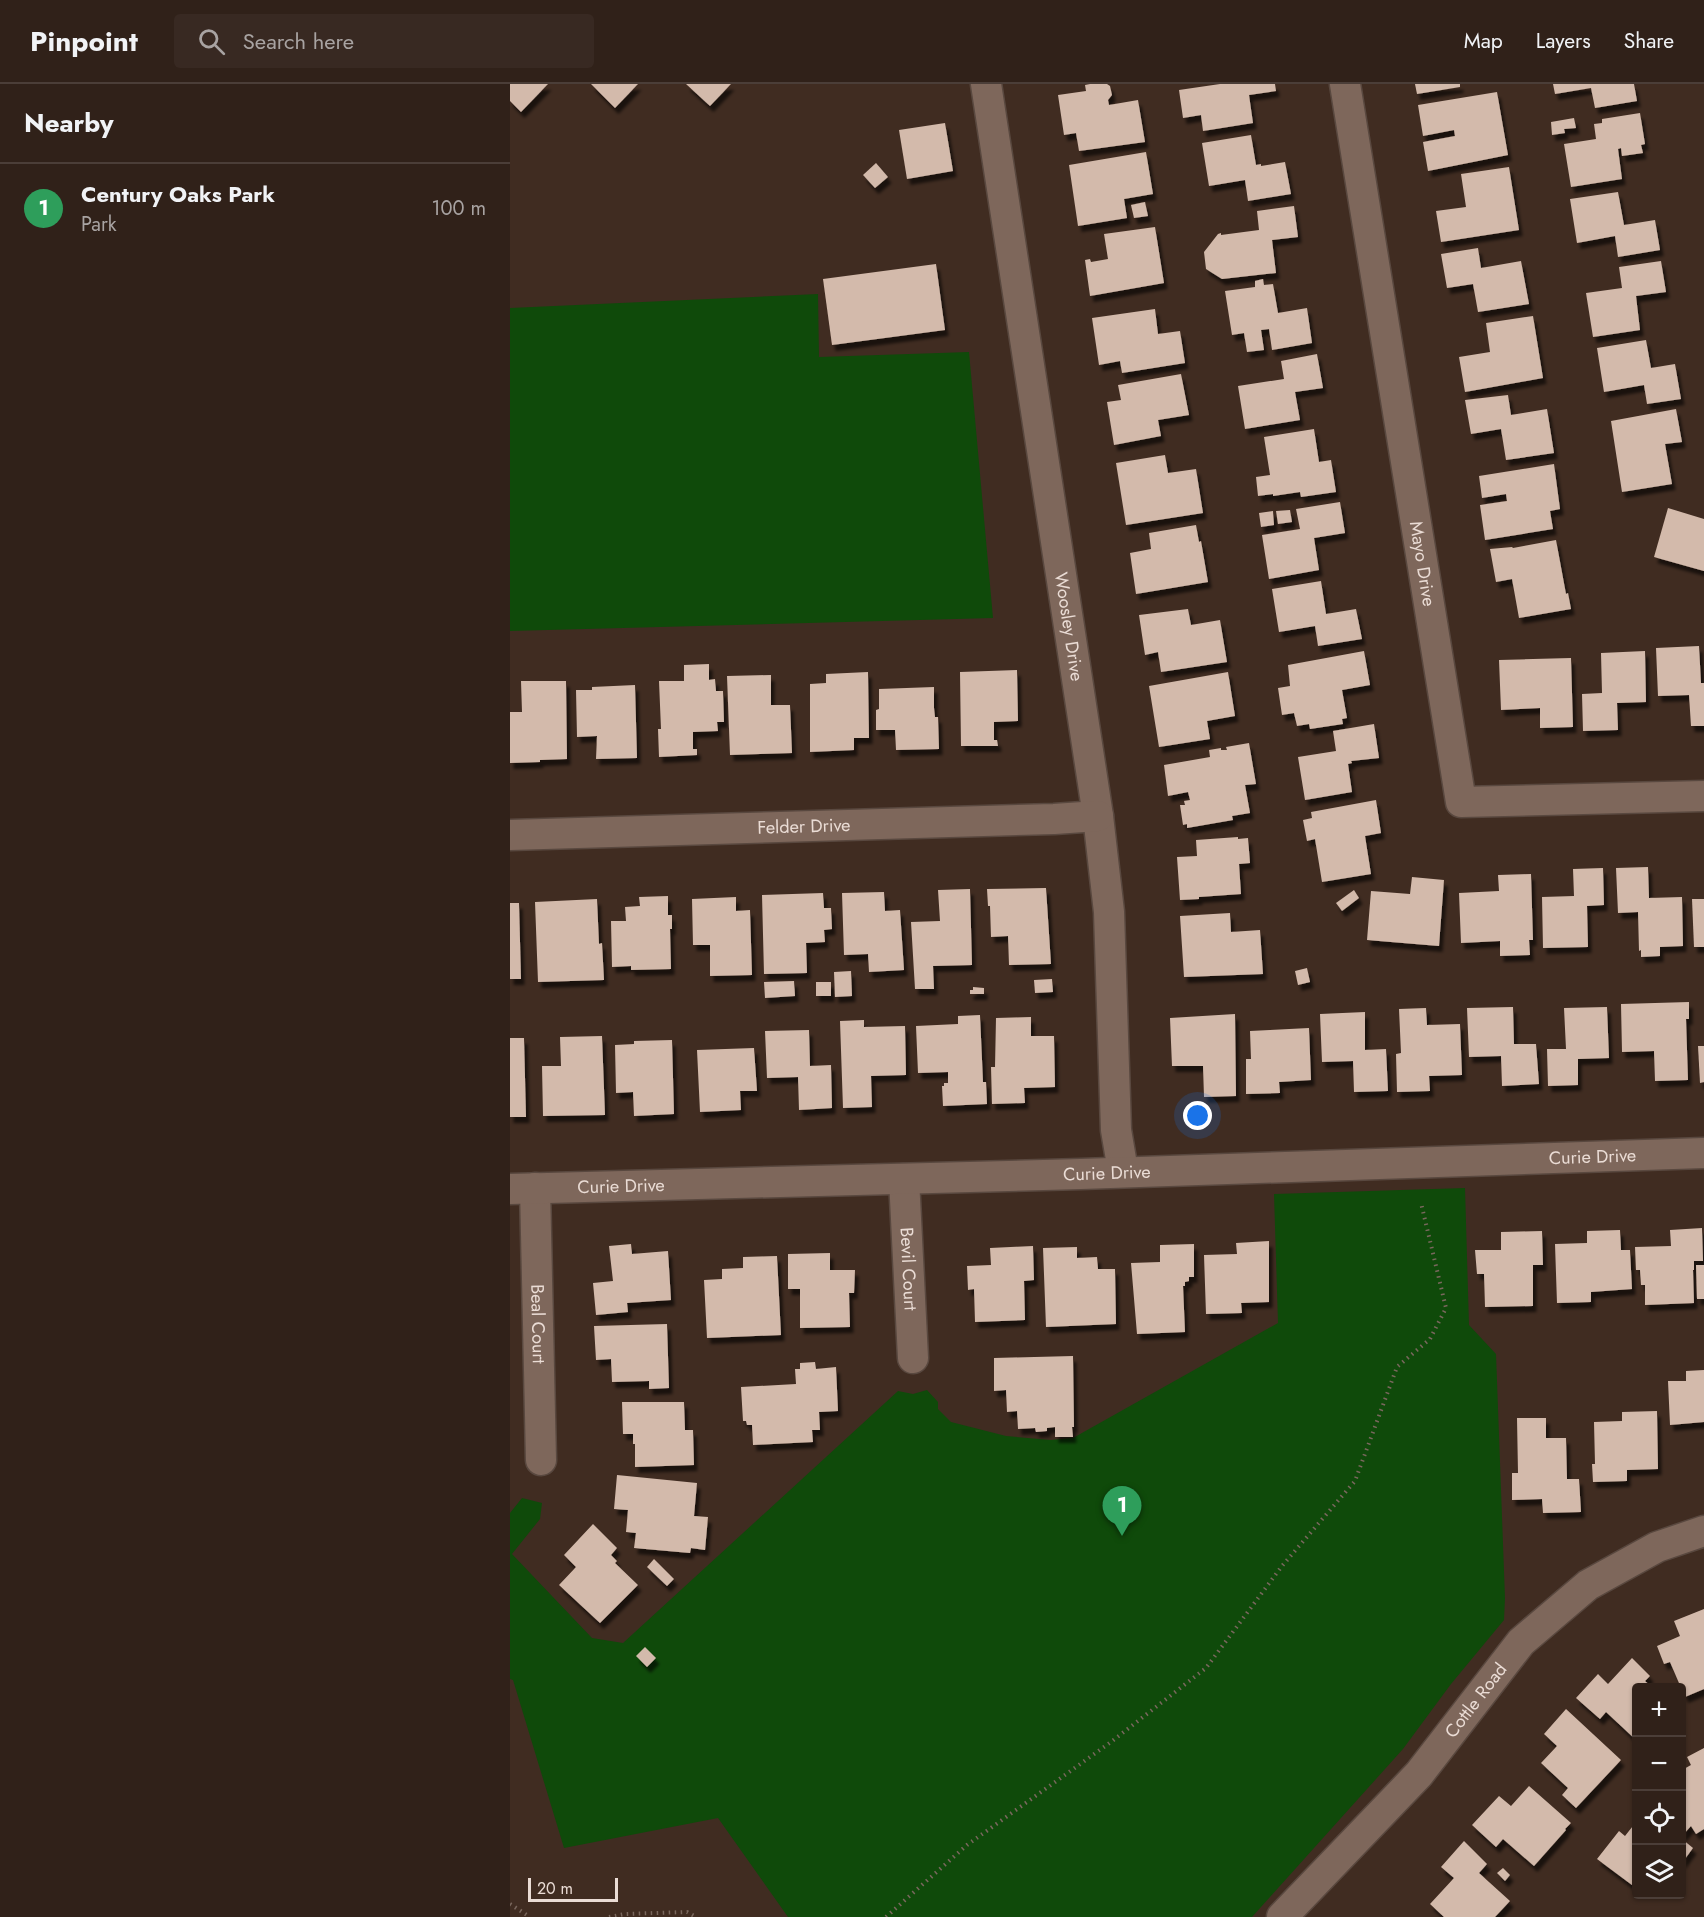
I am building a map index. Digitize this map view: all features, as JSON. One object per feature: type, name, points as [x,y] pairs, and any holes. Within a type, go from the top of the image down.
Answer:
[{"type":"street","name":"Woosley Drive","points":[[986,84],[1098,816],[1109,912],[1116,1130],[1123,1171]]},
{"type":"street","name":"Mayo Drive","points":[[1345,84],[1461,802],[1704,796]]},
{"type":"street","name":"Felder Drive","points":[[510,836],[1098,816]]},
{"type":"street","name":"Curie Drive","points":[[523,1189],[1704,1153]]},
{"type":"street","name":"Bevil Court","points":[[904,1179],[914,1358]]},
{"type":"street","name":"Beal Court","points":[[523,1189],[541,1460]]},
{"type":"street","name":"Cottle Road","points":[[1282,1917],[1419,1774],[1521,1642],[1588,1585],[1657,1547],[1704,1531]]},
{"type":"path","points":[[886,1917],[967,1845],[1111,1742],[1206,1668],[1282,1566],[1355,1481],[1397,1367],[1430,1339],[1446,1308],[1421,1203]]},
{"type":"path","points":[[510,1904],[530,1917]]},
{"type":"path","points":[[609,1917],[625,1914],[687,1912],[696,1917]]},
{"type":"green space","points":[[818,294],[819,357],[969,352],[993,618],[510,631],[510,308]]},
{"type":"green space","points":[[1465,1188],[1469,1325],[1496,1354],[1504,1620],[1451,1684],[1403,1749],[1252,1917],[788,1917],[718,1818],[564,1848],[513,1680],[510,1679],[510,1513],[522,1498],[542,1503],[540,1519],[512,1554],[592,1638],[623,1643],[898,1391],[913,1394],[927,1390],[938,1402],[938,1409],[951,1422],[1006,1436],[1051,1440],[1073,1438],[1278,1323],[1274,1194]]},
{"type":"building","points":[[510,84],[548,84],[521,112],[510,101]]},
{"type":"building","points":[[591,84],[638,84],[615,108]]},
{"type":"building","points":[[686,84],[731,84],[710,106]]},
{"type":"building","points":[[1220,84],[1275,84],[1276,91],[1249,95],[1253,123],[1203,131],[1201,115],[1183,118],[1179,90]]},
{"type":"building","points":[[1415,84],[1460,84],[1460,87],[1417,94]]},
{"type":"building","points":[[1553,84],[1634,84],[1637,101],[1595,108],[1591,88],[1555,94]]},
{"type":"building","points":[[1085,85],[1110,86],[1112,95],[1108,100],[1109,105],[1138,100],[1145,142],[1079,151],[1076,133],[1064,135],[1058,95],[1086,91]]},
{"type":"building","points":[[1497,92],[1508,155],[1428,171],[1423,142],[1455,136],[1454,130],[1423,136],[1418,105]]},
{"type":"building","points":[[1640,113],[1645,144],[1641,145],[1643,153],[1622,156],[1621,148],[1618,149],[1622,179],[1571,187],[1564,144],[1596,139],[1594,124],[1602,123],[1602,119]]},
{"type":"building","points":[[1574,118],[1576,128],[1564,129],[1565,133],[1552,135],[1551,122]]},
{"type":"building","points":[[945,123],[953,171],[907,179],[899,130]]},
{"type":"building","points":[[1251,135],[1256,165],[1285,162],[1291,194],[1248,201],[1245,180],[1209,186],[1202,143]]},
{"type":"building","points":[[1146,152],[1153,194],[1124,199],[1127,218],[1078,226],[1069,165]]},
{"type":"building","points":[[876,163],[888,177],[875,188],[863,175]]},
{"type":"building","points":[[1509,167],[1519,230],[1441,242],[1436,211],[1466,207],[1461,174]]},
{"type":"building","points":[[1618,192],[1624,225],[1655,220],[1660,250],[1618,257],[1615,236],[1577,243],[1570,199]]},
{"type":"building","points":[[1145,202],[1148,216],[1134,218],[1131,205]]},
{"type":"building","points":[[1294,206],[1298,237],[1272,240],[1276,273],[1222,279],[1206,269],[1204,252],[1218,234],[1259,230],[1257,211]]},
{"type":"building","points":[[1155,227],[1164,283],[1090,296],[1085,260],[1090,259],[1091,262],[1108,259],[1104,234]]},
{"type":"building","points":[[1478,248],[1481,268],[1521,261],[1529,304],[1478,312],[1473,284],[1447,288],[1441,254]]},
{"type":"building","points":[[1661,261],[1666,292],[1636,296],[1640,330],[1593,337],[1586,293],[1622,288],[1619,267]]},
{"type":"building","points":[[936,264],[945,330],[832,345],[823,279]]},
{"type":"building","points":[[1263,279],[1264,285],[1273,284],[1278,313],[1307,308],[1312,343],[1272,350],[1269,329],[1261,330],[1264,350],[1247,352],[1244,333],[1232,335],[1225,291],[1255,287],[1255,281]]},
{"type":"building","points":[[1155,309],[1158,334],[1180,331],[1185,363],[1122,373],[1120,361],[1099,365],[1092,318]]},
{"type":"building","points":[[1533,316],[1543,378],[1465,392],[1459,357],[1490,352],[1486,323]]},
{"type":"building","points":[[1646,340],[1651,368],[1675,364],[1681,399],[1647,404],[1644,385],[1604,392],[1597,348]]},
{"type":"building","points":[[1317,354],[1323,388],[1295,392],[1300,420],[1245,429],[1238,386],[1284,379],[1281,361]]},
{"type":"building","points":[[1181,374],[1189,415],[1158,420],[1161,436],[1114,445],[1107,402],[1121,400],[1118,385]]},
{"type":"building","points":[[1508,395],[1511,415],[1547,409],[1554,453],[1506,460],[1501,429],[1471,434],[1465,400]]},
{"type":"building","points":[[1676,409],[1682,442],[1665,444],[1672,484],[1622,492],[1611,421]]},
{"type":"building","points":[[1314,429],[1319,462],[1331,460],[1336,492],[1301,497],[1300,492],[1258,496],[1256,477],[1270,475],[1264,437]]},
{"type":"building","points":[[1165,455],[1168,473],[1196,469],[1203,513],[1126,525],[1116,463]]},
{"type":"building","points":[[1554,464],[1560,509],[1550,511],[1553,529],[1485,540],[1480,505],[1507,501],[1506,494],[1482,498],[1479,476]]},
{"type":"building","points":[[1340,502],[1345,533],[1314,538],[1319,570],[1269,579],[1262,535],[1300,529],[1296,509]]},
{"type":"building","points":[[1668,508],[1704,519],[1704,571],[1654,557]]},
{"type":"building","points":[[1290,510],[1292,522],[1278,524],[1276,511]]},
{"type":"building","points":[[1273,511],[1274,525],[1261,527],[1259,513]]},
{"type":"building","points":[[1196,525],[1208,582],[1136,594],[1130,553],[1151,549],[1149,533]]},
{"type":"building","points":[[1556,540],[1571,609],[1519,618],[1512,579],[1496,582],[1490,549],[1513,548]]},
{"type":"building","points":[[1321,581],[1326,614],[1356,609],[1362,639],[1318,646],[1315,626],[1279,632],[1272,589]]},
{"type":"building","points":[[1188,609],[1191,625],[1220,620],[1227,662],[1161,672],[1158,652],[1145,655],[1139,615]]},
{"type":"building","points":[[1699,646],[1701,683],[1704,683],[1704,726],[1691,726],[1689,695],[1658,696],[1656,648]]},
{"type":"building","points":[[1364,651],[1370,685],[1342,690],[1347,718],[1342,719],[1343,724],[1310,729],[1309,724],[1297,726],[1294,713],[1282,715],[1278,688],[1290,686],[1288,665]]},
{"type":"building","points":[[1645,651],[1646,702],[1617,703],[1618,730],[1583,731],[1582,694],[1602,693],[1601,653]]},
{"type":"building","points":[[1571,658],[1573,727],[1540,728],[1540,708],[1501,710],[1499,660]]},
{"type":"building","points":[[709,664],[709,680],[715,679],[716,691],[723,691],[724,722],[717,722],[718,731],[693,732],[693,749],[697,749],[697,755],[659,757],[658,729],[661,729],[659,681],[684,681],[684,665]]},
{"type":"building","points":[[1017,670],[1018,721],[994,722],[994,740],[997,740],[998,746],[961,746],[960,672]]},
{"type":"building","points":[[868,672],[869,738],[854,738],[854,750],[810,752],[810,684],[826,683],[826,674]]},
{"type":"building","points":[[1228,672],[1235,716],[1207,721],[1210,739],[1159,747],[1149,686]]},
{"type":"building","points":[[771,675],[771,705],[790,705],[792,753],[730,755],[727,676]]},
{"type":"building","points":[[521,681],[566,681],[567,759],[510,763],[510,712],[522,712]]},
{"type":"building","points":[[635,685],[637,758],[596,759],[597,736],[577,737],[576,690]]},
{"type":"building","points":[[934,687],[939,749],[896,750],[895,730],[876,730],[879,689]]},
{"type":"building","points":[[1374,724],[1379,758],[1351,761],[1352,763],[1348,764],[1352,792],[1305,800],[1298,757],[1336,751],[1333,731]]},
{"type":"building","points":[[1249,743],[1256,784],[1245,785],[1250,813],[1232,816],[1233,820],[1187,828],[1187,824],[1183,825],[1180,805],[1185,805],[1184,801],[1190,800],[1188,792],[1168,796],[1164,765],[1210,757],[1209,750],[1221,748],[1221,750],[1227,750],[1226,747]]},
{"type":"building","points":[[1376,800],[1381,833],[1365,836],[1371,874],[1322,882],[1315,839],[1307,841],[1303,820],[1312,818],[1311,812]]},
{"type":"building","points":[[1238,837],[1238,839],[1248,838],[1250,863],[1239,864],[1241,894],[1180,900],[1177,857],[1197,856],[1196,840]]},
{"type":"building","points":[[1648,867],[1649,898],[1682,897],[1683,946],[1660,947],[1660,956],[1641,957],[1638,912],[1618,913],[1616,868]]},
{"type":"building","points":[[1603,868],[1604,905],[1587,906],[1588,947],[1543,948],[1542,897],[1574,896],[1573,869]]},
{"type":"building","points":[[1531,874],[1533,940],[1529,940],[1530,955],[1500,956],[1500,941],[1461,943],[1459,893],[1499,891],[1498,875]]},
{"type":"building","points":[[1412,877],[1444,880],[1439,946],[1367,940],[1371,891],[1410,894]]},
{"type":"building","points":[[1046,888],[1051,964],[1009,965],[1008,936],[991,937],[987,889]]},
{"type":"building","points":[[970,889],[972,965],[933,966],[934,989],[915,989],[911,922],[940,921],[938,890]]},
{"type":"building","points":[[1354,890],[1359,898],[1342,911],[1336,903]]},
{"type":"building","points":[[884,892],[885,911],[900,910],[904,970],[869,972],[868,954],[844,955],[842,893]]},
{"type":"building","points":[[823,893],[824,908],[831,908],[832,929],[824,930],[825,942],[806,943],[807,973],[764,974],[762,895]]},
{"type":"building","points":[[668,896],[668,915],[672,915],[671,969],[631,970],[631,966],[612,967],[611,921],[626,921],[625,907],[640,906],[639,897]]},
{"type":"building","points":[[736,897],[736,911],[750,910],[752,975],[710,976],[710,945],[693,945],[692,899]]},
{"type":"building","points":[[597,899],[599,944],[602,943],[604,980],[538,982],[535,902]]},
{"type":"building","points":[[1692,899],[1704,899],[1704,947],[1694,947]]},
{"type":"building","points":[[510,903],[519,903],[521,979],[510,979]]},
{"type":"building","points":[[1230,913],[1231,932],[1260,930],[1263,974],[1184,977],[1180,916]]},
{"type":"building","points":[[1307,968],[1310,982],[1298,985],[1295,971]]},
{"type":"building","points":[[851,971],[852,996],[835,997],[834,972]]},
{"type":"building","points":[[1052,979],[1053,992],[1035,993],[1034,980]]},
{"type":"building","points":[[794,981],[795,996],[765,998],[764,982]]},
{"type":"building","points":[[816,982],[831,982],[831,996],[816,996]]},
{"type":"building","points":[[973,987],[984,988],[984,994],[970,994]]},
{"type":"building","points":[[1689,1002],[1689,1019],[1686,1019],[1688,1080],[1655,1081],[1654,1051],[1622,1052],[1621,1004]]},
{"type":"building","points":[[1513,1007],[1514,1044],[1536,1044],[1539,1084],[1502,1086],[1501,1056],[1469,1057],[1467,1008]]},
{"type":"building","points":[[1607,1007],[1609,1058],[1578,1059],[1578,1085],[1548,1086],[1547,1049],[1566,1049],[1564,1008]]},
{"type":"building","points":[[1426,1008],[1427,1025],[1460,1024],[1462,1075],[1429,1076],[1430,1091],[1397,1092],[1396,1054],[1401,1053],[1399,1009]]},
{"type":"building","points":[[1365,1012],[1365,1050],[1386,1049],[1388,1091],[1354,1092],[1353,1061],[1322,1062],[1320,1014]]},
{"type":"building","points":[[1235,1014],[1236,1096],[1204,1097],[1203,1066],[1172,1066],[1170,1018]]},
{"type":"building","points":[[980,1015],[983,1082],[986,1082],[987,1104],[943,1106],[942,1086],[948,1083],[948,1072],[918,1073],[916,1026],[958,1024],[958,1016]]},
{"type":"building","points":[[1031,1017],[1031,1036],[1054,1036],[1055,1087],[1024,1088],[1025,1103],[992,1104],[991,1067],[995,1067],[996,1018]]},
{"type":"building","points":[[864,1020],[864,1027],[905,1026],[906,1075],[871,1076],[872,1107],[843,1108],[840,1021]]},
{"type":"building","points":[[1309,1028],[1311,1080],[1279,1082],[1280,1093],[1246,1094],[1246,1059],[1251,1059],[1250,1031]]},
{"type":"building","points":[[809,1030],[810,1066],[831,1065],[832,1108],[799,1110],[798,1077],[767,1078],[765,1031]]},
{"type":"building","points":[[602,1036],[605,1115],[543,1116],[542,1066],[561,1066],[560,1037]]},
{"type":"building","points":[[510,1038],[524,1038],[526,1117],[510,1117]]},
{"type":"building","points":[[672,1040],[674,1114],[634,1116],[633,1092],[616,1093],[615,1045],[634,1044],[634,1041]]},
{"type":"building","points":[[1698,1046],[1704,1046],[1704,1082],[1700,1083]]},
{"type":"building","points":[[754,1048],[757,1091],[740,1091],[741,1110],[700,1112],[697,1050]]},
{"type":"building","points":[[1702,1228],[1703,1261],[1694,1261],[1693,1270],[1694,1303],[1645,1305],[1645,1285],[1641,1285],[1640,1270],[1636,1270],[1635,1247],[1671,1246],[1670,1230]]},
{"type":"building","points":[[1620,1230],[1621,1250],[1630,1250],[1632,1289],[1591,1292],[1591,1302],[1557,1303],[1555,1244],[1587,1243],[1587,1231]]},
{"type":"building","points":[[1542,1231],[1543,1265],[1533,1265],[1533,1306],[1485,1307],[1484,1274],[1477,1274],[1475,1250],[1501,1250],[1501,1232]]},
{"type":"building","points":[[1269,1241],[1269,1302],[1241,1303],[1242,1313],[1206,1314],[1204,1255],[1237,1254],[1236,1243]]},
{"type":"building","points":[[631,1244],[632,1254],[668,1251],[671,1300],[627,1303],[628,1312],[596,1315],[593,1283],[613,1281],[609,1246]]},
{"type":"building","points":[[1194,1244],[1194,1277],[1189,1277],[1189,1281],[1183,1286],[1185,1332],[1137,1334],[1131,1263],[1160,1262],[1160,1245]]},
{"type":"building","points":[[1033,1246],[1034,1280],[1024,1281],[1025,1320],[975,1322],[974,1289],[968,1290],[967,1266],[991,1265],[990,1248]]},
{"type":"building","points":[[1077,1247],[1077,1258],[1097,1257],[1098,1269],[1115,1269],[1116,1324],[1046,1327],[1043,1248]]},
{"type":"building","points":[[830,1253],[830,1270],[855,1270],[854,1293],[849,1293],[850,1327],[800,1328],[800,1289],[788,1289],[788,1254]]},
{"type":"building","points":[[777,1256],[781,1335],[707,1338],[704,1280],[722,1279],[722,1269],[743,1268],[743,1257]]},
{"type":"building","points":[[1696,1265],[1704,1265],[1704,1299],[1697,1299]]},
{"type":"building","points":[[667,1324],[669,1388],[649,1389],[649,1381],[612,1382],[611,1359],[596,1360],[594,1326]]},
{"type":"building","points":[[1073,1356],[1073,1437],[1055,1437],[1055,1427],[1047,1428],[1047,1431],[1036,1432],[1035,1428],[1018,1429],[1017,1411],[1007,1412],[1006,1390],[994,1391],[994,1358]]},
{"type":"building","points":[[815,1362],[816,1369],[836,1367],[838,1411],[819,1412],[820,1430],[812,1430],[813,1442],[753,1445],[752,1425],[747,1425],[746,1421],[743,1421],[741,1387],[796,1384],[795,1369],[800,1369],[800,1363]]},
{"type":"building","points":[[1704,1370],[1704,1422],[1670,1425],[1668,1381],[1686,1381],[1686,1371]]},
{"type":"building","points":[[622,1402],[684,1402],[685,1430],[693,1430],[694,1465],[635,1467],[633,1434],[623,1434]]},
{"type":"building","points":[[1657,1411],[1658,1469],[1627,1470],[1627,1481],[1593,1482],[1594,1422],[1622,1421],[1622,1412]]},
{"type":"building","points":[[1517,1418],[1546,1418],[1546,1438],[1566,1438],[1567,1479],[1579,1479],[1581,1512],[1543,1513],[1542,1499],[1512,1500],[1512,1473],[1518,1473]]},
{"type":"building","points":[[617,1475],[697,1483],[694,1516],[708,1517],[705,1550],[691,1548],[690,1553],[634,1548],[636,1533],[626,1532],[628,1510],[614,1509]]},
{"type":"building","points":[[593,1524],[617,1548],[611,1555],[617,1561],[615,1563],[638,1585],[600,1623],[559,1585],[576,1567],[564,1555]]},
{"type":"building","points":[[654,1559],[674,1579],[667,1586],[647,1567]]},
{"type":"building","points":[[1704,1609],[1704,1689],[1686,1697],[1686,1683],[1679,1683],[1670,1662],[1664,1664],[1657,1646],[1680,1636],[1674,1621]]},
{"type":"building","points":[[645,1647],[656,1658],[647,1667],[636,1656]]},
{"type":"building","points":[[1632,1658],[1650,1676],[1645,1681],[1647,1683],[1632,1683],[1632,1736],[1606,1712],[1600,1719],[1576,1698],[1598,1674],[1608,1684]]},
{"type":"building","points":[[1566,1709],[1621,1760],[1576,1808],[1562,1795],[1568,1788],[1541,1763],[1557,1746],[1544,1734]]},
{"type":"building","points":[[1704,1748],[1704,1829],[1696,1834],[1691,1826],[1686,1832],[1686,1768],[1691,1765],[1687,1757]]},
{"type":"building","points":[[1529,1786],[1571,1823],[1534,1866],[1503,1839],[1496,1847],[1472,1825],[1499,1796],[1511,1806]]},
{"type":"building","points":[[1632,1827],[1632,1885],[1597,1859],[1619,1831],[1625,1836]]},
{"type":"building","points":[[1464,1841],[1487,1864],[1479,1873],[1510,1901],[1495,1917],[1444,1917],[1430,1904],[1454,1878],[1441,1867]]},
{"type":"building","points":[[1686,1842],[1693,1848],[1686,1858]]},
{"type":"building","points":[[1503,1868],[1510,1875],[1505,1881],[1497,1873]]},
{"type":"place","name":"Century Oaks Park","points":[[1122,1536]]}]
